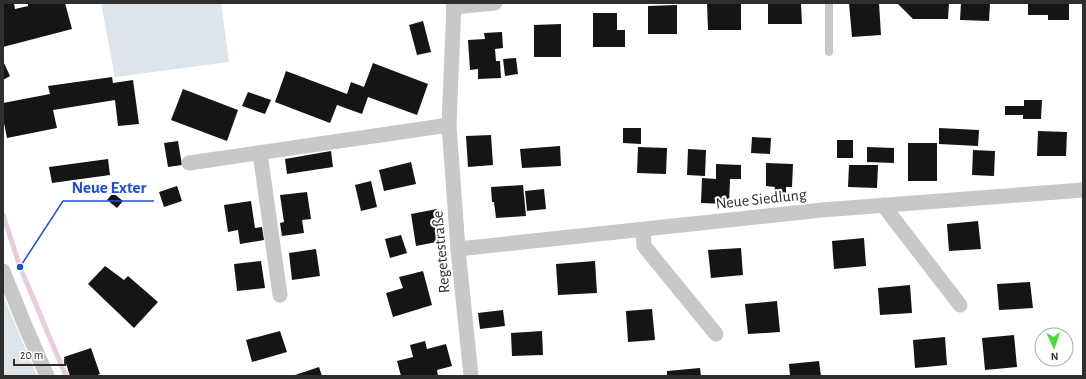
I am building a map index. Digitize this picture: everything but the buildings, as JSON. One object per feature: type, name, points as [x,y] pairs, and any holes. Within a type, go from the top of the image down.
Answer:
[{"type":"street","points":[[454,5],[495,3]]},
{"type":"street","name":"Regetestraße","points":[[454,5],[449,125],[458,249],[471,376]]},
{"type":"street","points":[[189,163],[449,125]]},
{"type":"street","points":[[260,152],[280,295]]},
{"type":"street","name":"Neue Siedlung","points":[[458,249],[814,211],[1083,190]]},
{"type":"street","points":[[883,205],[960,305]]},
{"type":"street","points":[[643,230],[644,246],[716,334]]},
{"type":"street","points":[[3,270],[47,376]]},
{"type":"lane","points":[[829,3],[829,52]]},
{"type":"shaded area","points":[[101,3],[221,3],[229,62],[115,77]]},
{"type":"shaded area","points":[[3,295],[37,376],[3,376]]},
{"type":"waterway","points":[[3,215],[20,267],[66,376]]},
{"type":"place","name":"Neue Exter","points":[[20,267]]}]
